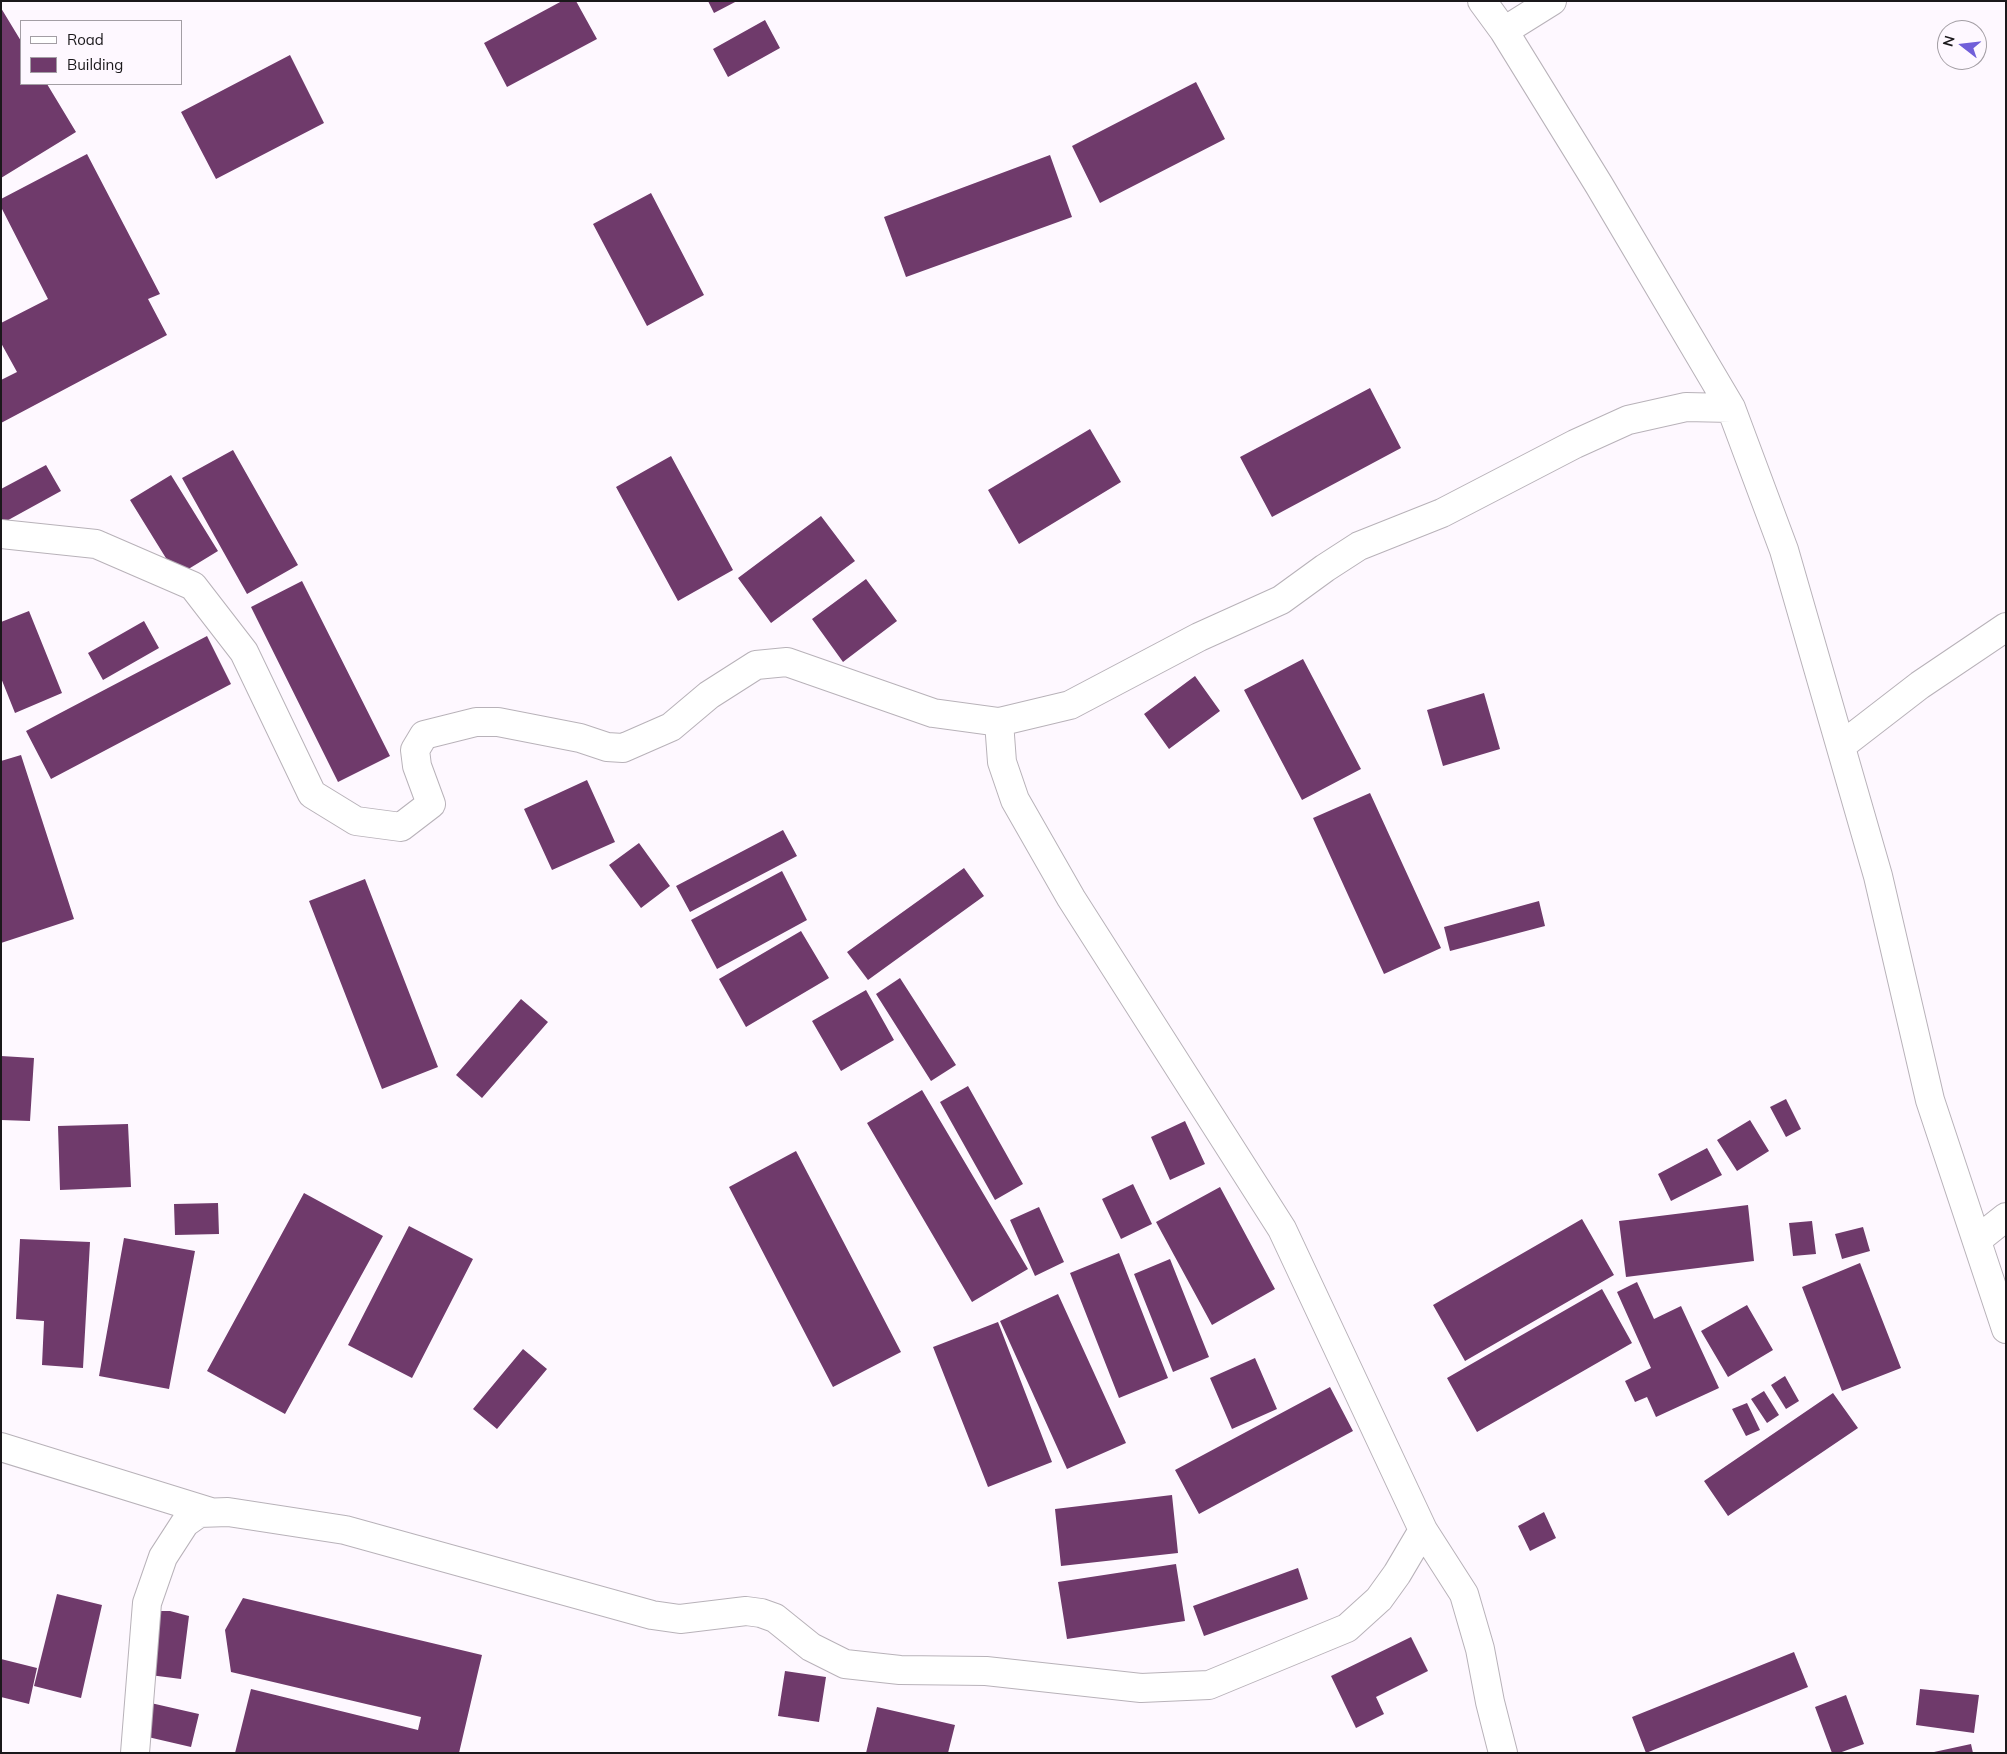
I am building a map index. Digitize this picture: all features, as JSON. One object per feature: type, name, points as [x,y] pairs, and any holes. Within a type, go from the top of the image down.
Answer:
[{"type":"street","points":[[1482,1],[1504,31],[1599,185],[1731,408],[1784,550],[1878,876],[1930,1100],[2006,1329]]},
{"type":"street","points":[[1504,31],[1552,1]]},
{"type":"street","points":[[1,534],[96,544],[193,586],[244,652],[312,794],[356,821],[401,827],[431,804],[417,766],[415,750],[424,735],[476,722],[498,722],[580,738],[607,747],[623,748],[671,727],[709,695],[756,665],[787,662],[933,713],[999,722],[1070,705],[1200,637],[1281,600],[1359,546],[1442,513],[1575,444],[1628,420],[1686,408],[1731,408]]},
{"type":"street","points":[[1841,746],[1920,685],[2006,627]]},
{"type":"street","points":[[999,722],[1002,762],[1015,800],[1076,906],[1282,1229],[1423,1530],[1464,1594],[1480,1649],[1490,1702],[1503,1753]]},
{"type":"street","points":[[1977,1240],[2006,1217]]},
{"type":"street","points":[[1,1447],[211,1512]]},
{"type":"street","points":[[135,1753],[147,1604],[163,1557],[185,1524],[199,1513],[228,1512],[345,1530],[652,1615],[680,1619],[746,1611],[761,1613],[775,1618],[811,1648],[845,1664],[900,1670],[986,1671],[1141,1688],[1209,1685],[1347,1628],[1379,1599],[1397,1574],[1423,1530]]},
{"type":"building","points":[[562,1],[576,1],[597,39],[507,87],[484,43]]},
{"type":"building","points":[[708,1],[737,1],[714,13]]},
{"type":"building","points":[[1,8],[20,39],[20,85],[48,85],[76,132],[1,178]]},
{"type":"building","points":[[765,20],[780,48],[728,77],[713,49]]},
{"type":"building","points":[[290,55],[324,123],[216,179],[181,112]]},
{"type":"building","points":[[1196,82],[1225,139],[1100,203],[1072,146]]},
{"type":"building","points":[[87,154],[160,294],[148,299],[167,335],[1,423],[1,380],[17,372],[1,343],[1,323],[48,299],[1,207],[1,199]]},
{"type":"building","points":[[1050,155],[1072,217],[906,277],[884,217]]},
{"type":"building","points":[[651,193],[704,295],[647,326],[593,224]]},
{"type":"building","points":[[1370,388],[1401,448],[1272,517],[1240,457]]},
{"type":"building","points":[[1090,429],[1121,482],[1019,544],[988,490]]},
{"type":"building","points":[[233,450],[298,565],[247,594],[182,478]]},
{"type":"building","points":[[671,456],[733,570],[678,601],[616,487]]},
{"type":"building","points":[[46,465],[61,491],[1,524],[1,489]]},
{"type":"building","points":[[171,475],[218,551],[177,576],[130,500]]},
{"type":"building","points":[[821,516],[855,561],[771,623],[738,578]]},
{"type":"building","points":[[866,579],[897,621],[843,662],[812,619]]},
{"type":"building","points":[[302,581],[390,756],[338,782],[251,607]]},
{"type":"building","points":[[29,611],[62,693],[15,713],[1,678],[1,622]]},
{"type":"building","points":[[144,621],[159,648],[103,680],[88,653]]},
{"type":"building","points":[[207,636],[231,684],[51,779],[26,731]]},
{"type":"building","points":[[1303,659],[1361,769],[1302,800],[1244,690]]},
{"type":"building","points":[[1195,676],[1220,711],[1169,749],[1144,714]]},
{"type":"building","points":[[1484,693],[1500,749],[1443,766],[1427,710]]},
{"type":"building","points":[[21,755],[74,919],[1,943],[1,761]]},
{"type":"building","points":[[587,780],[615,842],[552,870],[524,809]]},
{"type":"building","points":[[1370,793],[1441,948],[1384,974],[1313,818]]},
{"type":"building","points":[[783,830],[797,856],[690,912],[676,886]]},
{"type":"building","points":[[639,843],[670,886],[641,908],[609,865]]},
{"type":"building","points":[[964,868],[984,896],[868,980],[847,952]]},
{"type":"building","points":[[782,871],[807,920],[717,969],[691,920]]},
{"type":"building","points":[[365,879],[438,1067],[382,1089],[309,901]]},
{"type":"building","points":[[1539,901],[1545,926],[1450,951],[1444,927]]},
{"type":"building","points":[[801,931],[829,978],[746,1027],[719,979]]},
{"type":"building","points":[[900,978],[956,1065],[931,1081],[876,994]]},
{"type":"building","points":[[866,990],[894,1040],[841,1071],[812,1021]]},
{"type":"building","points":[[521,999],[548,1022],[482,1098],[456,1075]]},
{"type":"building","points":[[1,1056],[34,1058],[30,1121],[1,1120]]},
{"type":"building","points":[[968,1086],[1023,1184],[995,1200],[940,1102]]},
{"type":"building","points":[[922,1090],[1028,1269],[972,1302],[867,1123]]},
{"type":"building","points":[[1786,1099],[1801,1129],[1786,1137],[1770,1107]]},
{"type":"building","points":[[1750,1120],[1769,1151],[1737,1171],[1717,1140]]},
{"type":"building","points":[[1185,1121],[1205,1164],[1170,1180],[1151,1137]]},
{"type":"building","points":[[128,1124],[131,1187],[60,1190],[58,1126]]},
{"type":"building","points":[[1707,1148],[1722,1175],[1671,1201],[1658,1174]]},
{"type":"building","points":[[796,1151],[901,1352],[833,1387],[729,1187]]},
{"type":"building","points":[[1133,1184],[1152,1224],[1121,1239],[1102,1199]]},
{"type":"building","points":[[1220,1187],[1275,1289],[1212,1325],[1156,1222]]},
{"type":"building","points":[[304,1193],[383,1236],[285,1414],[207,1371]]},
{"type":"building","points":[[218,1203],[219,1234],[175,1235],[174,1204]]},
{"type":"building","points":[[1748,1205],[1754,1261],[1626,1277],[1619,1221]]},
{"type":"building","points":[[1039,1207],[1064,1262],[1035,1276],[1010,1220]]},
{"type":"building","points":[[1582,1219],[1614,1275],[1465,1361],[1433,1305]]},
{"type":"building","points":[[1812,1221],[1816,1254],[1793,1256],[1789,1223]]},
{"type":"building","points":[[409,1226],[473,1259],[412,1378],[348,1345]]},
{"type":"building","points":[[1863,1227],[1870,1251],[1842,1259],[1835,1234]]},
{"type":"building","points":[[124,1238],[195,1251],[169,1389],[99,1376]]},
{"type":"building","points":[[20,1239],[90,1242],[83,1368],[42,1365],[44,1321],[16,1319]]},
{"type":"building","points":[[1119,1253],[1168,1378],[1119,1398],[1070,1273]]},
{"type":"building","points":[[1170,1259],[1209,1357],[1173,1372],[1134,1274]]},
{"type":"building","points":[[1860,1263],[1901,1368],[1842,1391],[1802,1287]]},
{"type":"building","points":[[1637,1282],[1654,1319],[1681,1306],[1719,1388],[1656,1417],[1647,1397],[1635,1402],[1625,1381],[1651,1368],[1617,1292]]},
{"type":"building","points":[[1602,1289],[1632,1343],[1477,1432],[1447,1378]]},
{"type":"building","points":[[1058,1294],[1126,1443],[1067,1469],[1000,1321]]},
{"type":"building","points":[[1747,1305],[1773,1350],[1728,1377],[1701,1331]]},
{"type":"building","points":[[998,1322],[1052,1462],[988,1487],[933,1347]]},
{"type":"building","points":[[523,1349],[547,1369],[497,1429],[473,1409]]},
{"type":"building","points":[[1255,1358],[1277,1409],[1232,1429],[1210,1378]]},
{"type":"building","points":[[1785,1376],[1799,1401],[1786,1409],[1771,1385]]},
{"type":"building","points":[[1330,1387],[1353,1431],[1199,1514],[1175,1470]]},
{"type":"building","points":[[1764,1391],[1779,1415],[1767,1423],[1751,1399]]},
{"type":"building","points":[[1833,1393],[1858,1428],[1728,1516],[1704,1481]]},
{"type":"building","points":[[1747,1403],[1760,1430],[1746,1436],[1732,1409]]},
{"type":"building","points":[[1172,1495],[1178,1553],[1061,1566],[1055,1509]]},
{"type":"building","points":[[1544,1512],[1556,1538],[1530,1551],[1518,1526]]},
{"type":"building","points":[[1176,1564],[1185,1621],[1067,1639],[1058,1582]]},
{"type":"building","points":[[1298,1568],[1308,1599],[1204,1636],[1193,1606]]},
{"type":"building","points":[[57,1594],[102,1605],[81,1698],[34,1686]]},
{"type":"building","points":[[243,1598],[482,1655],[459,1753],[235,1753],[251,1689],[418,1730],[421,1717],[231,1672],[225,1630]]},
{"type":"building","points":[[150,1611],[170,1611],[189,1616],[181,1679],[142,1674]]},
{"type":"building","points":[[1411,1637],[1428,1671],[1376,1697],[1384,1714],[1356,1728],[1331,1676]]},
{"type":"building","points":[[1794,1652],[1808,1687],[1646,1753],[1632,1717]]},
{"type":"building","points":[[1,1659],[37,1668],[29,1704],[1,1697]]},
{"type":"building","points":[[785,1671],[826,1677],[819,1722],[778,1716]]},
{"type":"building","points":[[1920,1689],[1979,1695],[1974,1733],[1916,1725]]},
{"type":"building","points":[[1846,1695],[1864,1744],[1839,1753],[1832,1753],[1815,1707]]},
{"type":"building","points":[[142,1701],[199,1714],[191,1747],[135,1734]]},
{"type":"building","points":[[877,1707],[955,1725],[948,1753],[866,1753]]},
{"type":"building","points":[[1971,1744],[1973,1753],[1934,1753],[1934,1752]]}]
